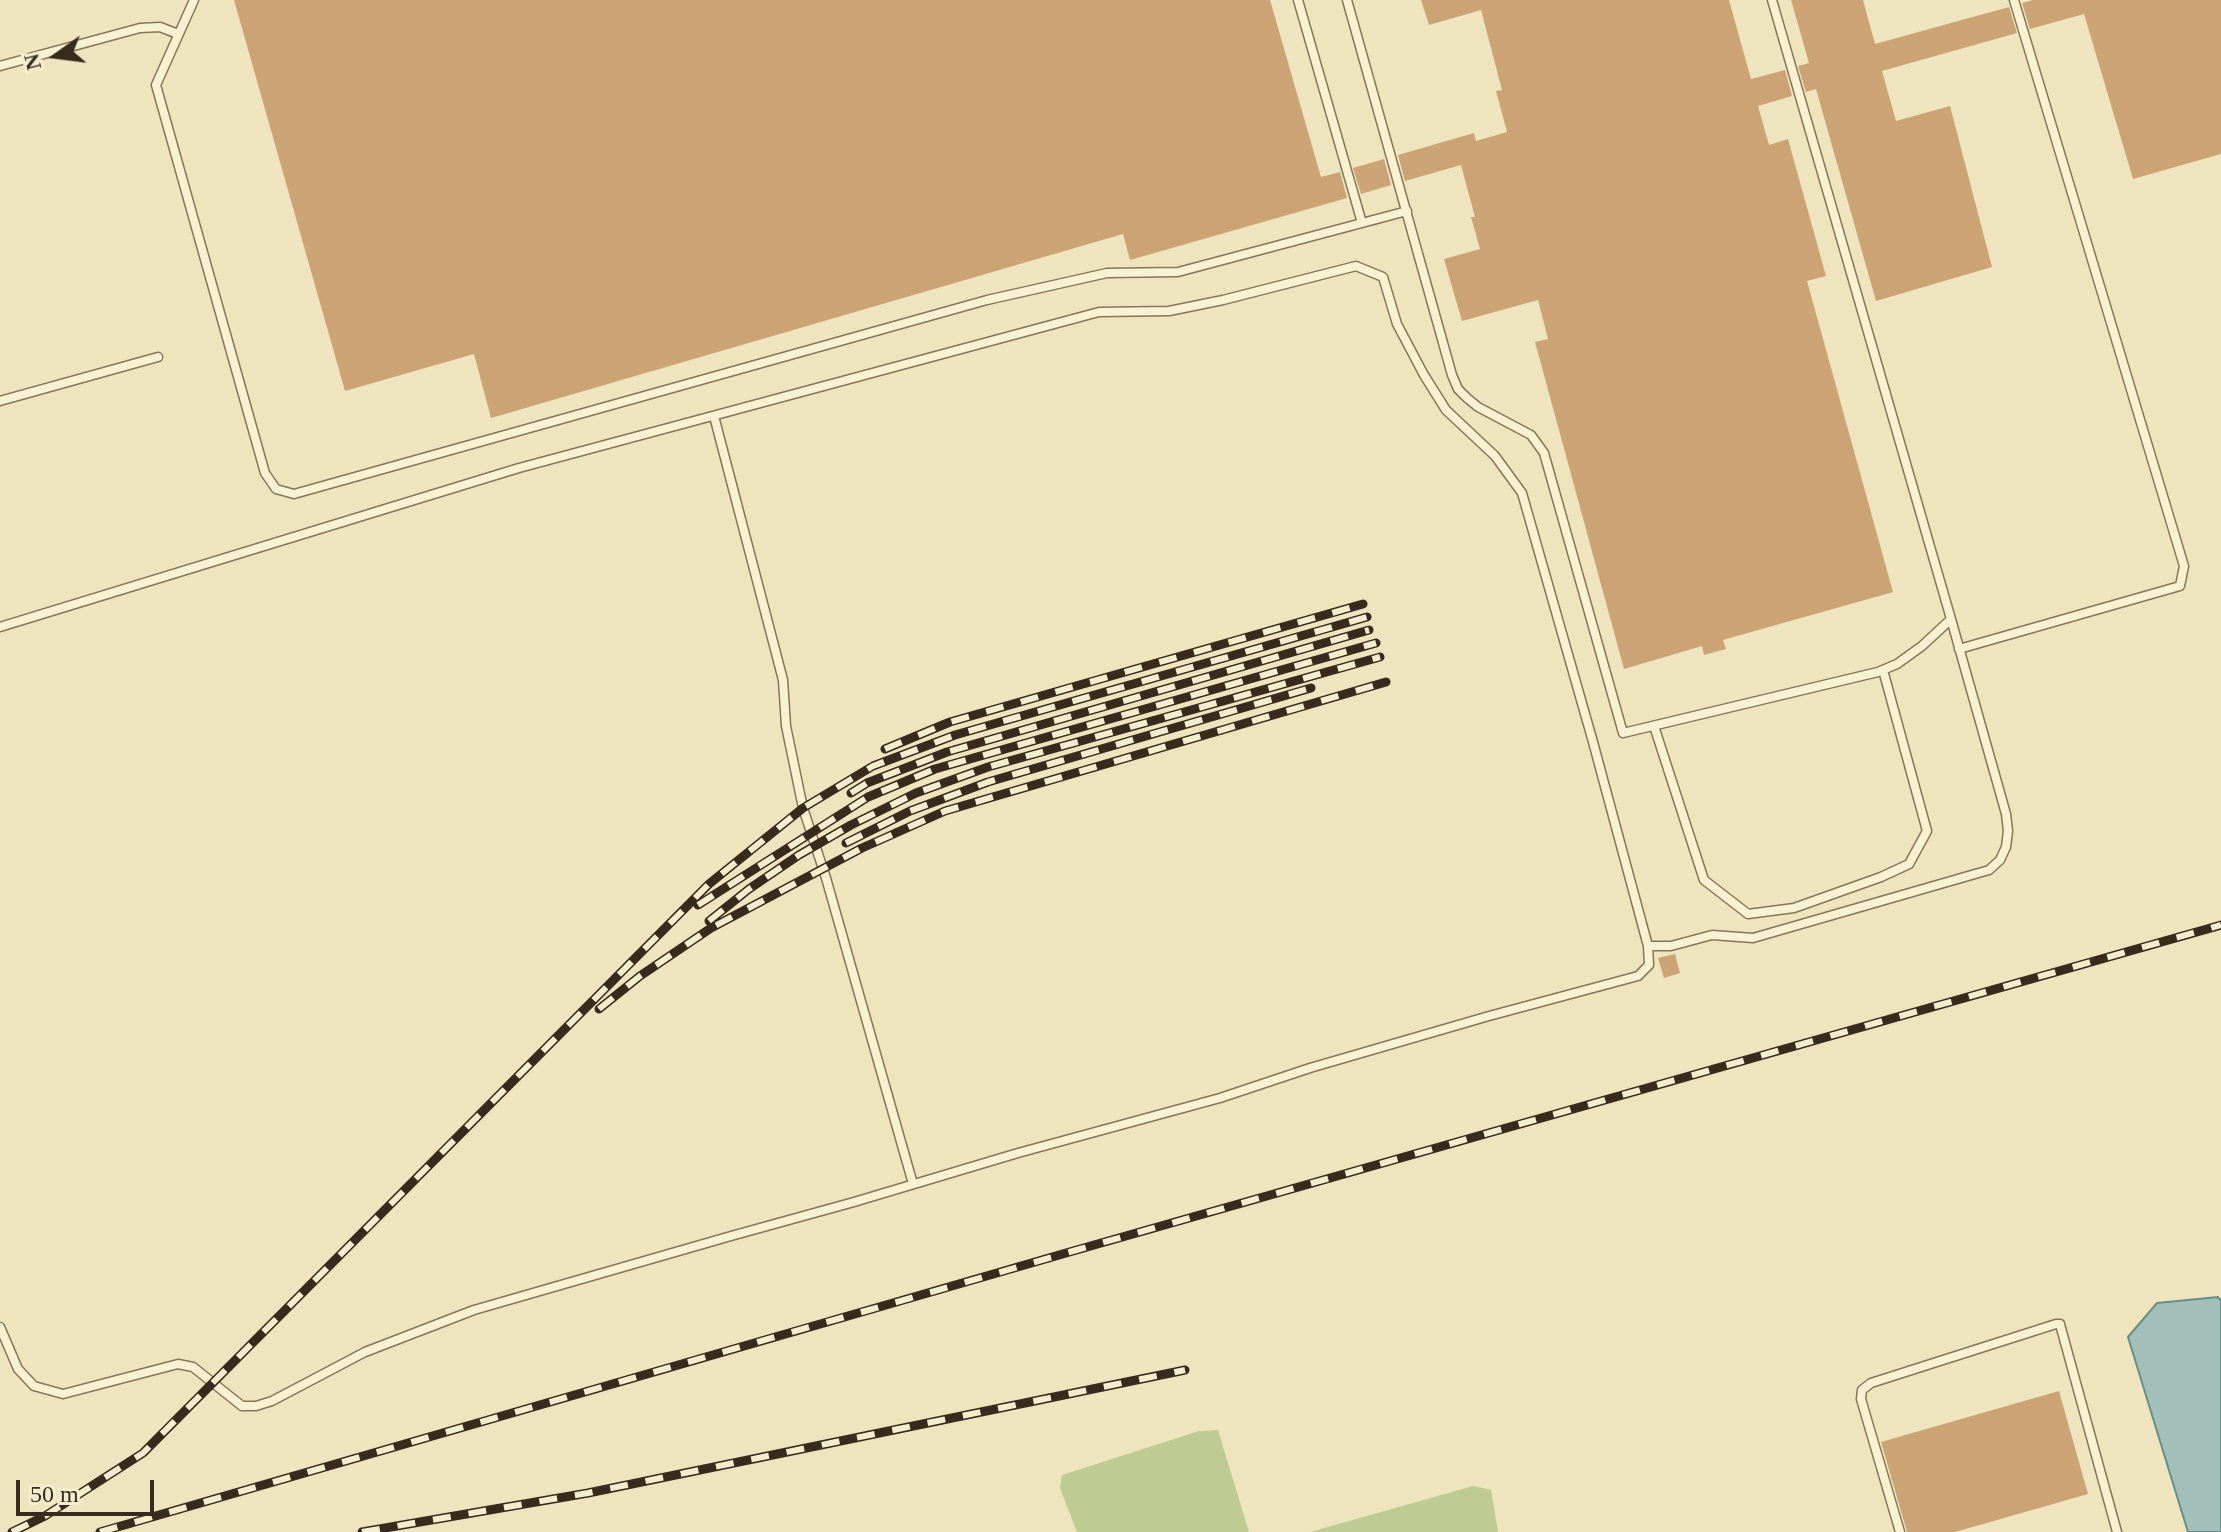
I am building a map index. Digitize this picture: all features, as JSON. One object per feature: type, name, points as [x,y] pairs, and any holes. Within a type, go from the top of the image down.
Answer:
[{"type":"lane","points":[[194,0],[156,85],[265,473],[276,489],[294,494],[987,300],[1107,273],[1178,272],[1407,211]]},
{"type":"lane","points":[[1298,0],[1362,223]]},
{"type":"lane","points":[[1347,0],[1452,375],[1458,389],[1478,407],[1531,435],[1544,453],[1623,733],[1883,670],[1922,646],[1951,619]]},
{"type":"lane","points":[[1648,946],[1671,946],[1712,935],[1753,938],[1989,870],[2000,860],[2006,847],[2006,814],[1772,0]]},
{"type":"lane","points":[[1959,649],[2180,586],[2184,566],[2014,0]]},
{"type":"lane","points":[[0,66],[140,28],[160,27],[178,34]]},
{"type":"lane","points":[[0,627],[519,468],[1099,312],[1169,311],[1356,266],[1383,277],[1397,324],[1431,387],[1446,410],[1495,456],[1522,493],[1648,946],[1649,965],[1638,976],[1489,1016],[1310,1068],[1220,1098],[474,1310],[365,1352],[272,1401],[256,1406],[242,1406],[193,1367],[178,1364],[63,1394],[34,1386],[18,1369],[0,1327]]},
{"type":"lane","points":[[0,401],[158,357]]},
{"type":"lane","points":[[714,416],[783,680],[786,726],[803,808],[826,878],[913,1184]]},
{"type":"lane","points":[[1654,726],[1704,880],[1748,914],[1794,908],[1909,864],[1927,831],[1883,670]]},
{"type":"lane","points":[[1900,1532],[1861,1399],[1862,1390],[1871,1383],[2060,1324],[2117,1532]]},
{"type":"green space","points":[[1218,1430],[1249,1532],[1077,1532],[1060,1488],[1062,1475],[1199,1431]]},
{"type":"green space","points":[[1473,1486],[1491,1490],[1498,1532],[1310,1532]]},
{"type":"water","points":[[2218,1297],[2221,1301],[2221,1532],[2188,1532],[2128,1337],[2157,1303]]},
{"type":"building","points":[[234,0],[1270,0],[1321,177],[1340,172],[1347,198],[1130,260],[1123,234],[491,418],[474,354],[345,391]]},
{"type":"building","points":[[1421,0],[1729,0],[1751,79],[1785,70],[1792,96],[1758,106],[1769,145],[1788,139],[1826,276],[1807,281],[1893,592],[1723,640],[1726,649],[1704,655],[1702,646],[1624,669],[1535,342],[1548,339],[1538,300],[1462,321],[1444,259],[1480,249],[1461,165],[1405,181],[1398,155],[1474,133],[1476,141],[1507,132],[1496,91],[1502,90],[1481,10],[1429,25]]},
{"type":"building","points":[[1791,0],[1863,0],[1875,44],[2009,7],[2017,33],[1882,71],[1896,121],[1950,106],[1992,267],[1876,301],[1816,89],[1806,92],[1798,66],[1809,63]]},
{"type":"building","points":[[2033,0],[2221,0],[2221,154],[2133,179],[2084,14],[2030,29],[2022,3]]},
{"type":"building","points":[[1384,159],[1391,185],[1361,194],[1353,168]]},
{"type":"building","points":[[1675,954],[1680,973],[1664,978],[1658,958]]},
{"type":"building","points":[[2059,1391],[2088,1494],[1955,1532],[1907,1532],[1881,1442]]},
{"type":"railway","points":[[885,749],[950,722],[1363,604]]},
{"type":"railway","points":[[12,1532],[45,1516],[143,1453],[709,884],[803,808],[873,766],[955,735],[1367,617]]},
{"type":"railway","points":[[851,793],[867,783],[947,752],[1369,630]]},
{"type":"railway","points":[[698,905],[868,797],[935,769],[1376,643]]},
{"type":"railway","points":[[709,921],[799,855],[916,793],[988,767],[1380,657]]},
{"type":"railway","points":[[599,1009],[640,976],[711,928],[862,848],[945,811],[1386,682]]},
{"type":"railway","points":[[846,843],[910,811],[988,782],[1311,688]]},
{"type":"railway","points":[[100,1532],[1073,1251],[2221,925]]},
{"type":"railway","points":[[362,1532],[588,1493],[1185,1370]]}]
